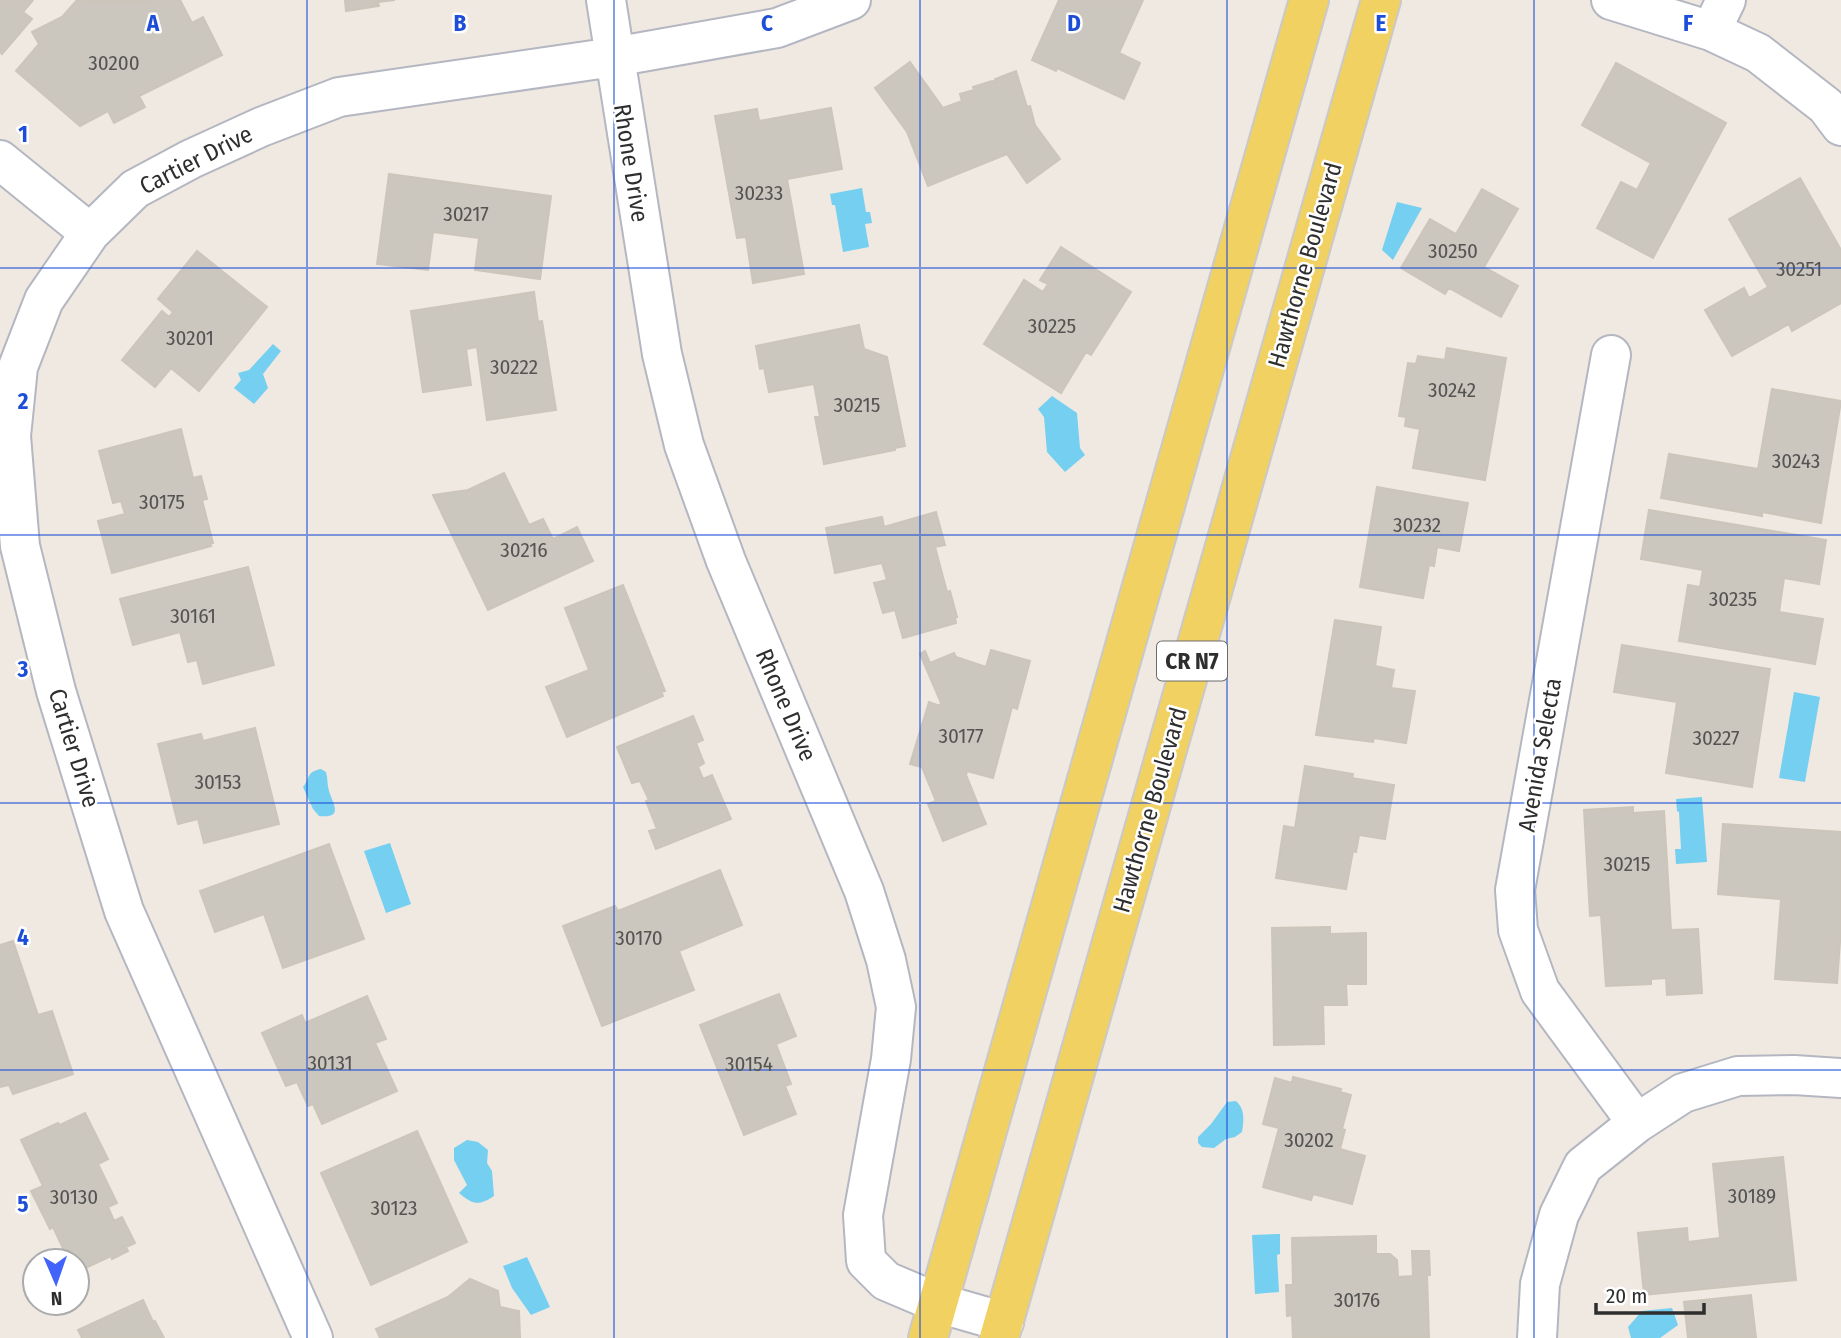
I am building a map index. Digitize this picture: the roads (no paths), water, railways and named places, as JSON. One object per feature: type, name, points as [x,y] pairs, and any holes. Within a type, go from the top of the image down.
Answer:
[{"type":"main road","name":"CR N7","points":[[933,1320],[1309,0]]},
{"type":"main road","name":"Hawthorne Boulevard","points":[[1001,1330],[1381,0]]},
{"type":"street","name":"Rhone Drive","points":[[606,0],[660,347],[684,445],[726,561],[864,891],[894,995],[896,1007],[891,1059],[863,1215],[866,1261],[933,1320],[1001,1330]]},
{"type":"street","name":"Cartier Drive","points":[[313,1338],[124,911],[57,691],[20,546],[11,436],[18,367],[44,300],[90,233],[135,189],[191,159],[261,127],[339,97],[614,57],[777,28],[851,0]]},
{"type":"street","points":[[1611,0],[1719,16],[1758,53],[1826,106],[1841,126]]},
{"type":"street","points":[[0,160],[90,233]]},
{"type":"street","name":"Avenida Selecta","points":[[1611,355],[1515,890],[1518,930],[1540,990],[1637,1123]]},
{"type":"street","points":[[1537,1338],[1540,1284],[1559,1215],[1583,1166],[1637,1123],[1683,1093],[1738,1076],[1841,1077]]},
{"type":"water","points":[[862,188],[866,212],[870,212],[872,223],[865,224],[869,247],[843,252],[835,205],[832,205],[830,194]]},
{"type":"water","points":[[1397,202],[1422,208],[1393,260],[1382,250]]},
{"type":"water","points":[[273,344],[281,351],[263,374],[268,388],[254,404],[234,388],[241,380],[238,373],[249,370]]},
{"type":"water","points":[[1052,396],[1077,413],[1080,448],[1085,455],[1065,472],[1047,452],[1044,417],[1038,409]]},
{"type":"water","points":[[1794,692],[1820,697],[1805,782],[1779,778]]},
{"type":"water","points":[[321,769],[326,772],[335,809],[332,815],[327,816],[319,816],[313,809],[303,787],[311,773]]},
{"type":"water","points":[[1702,797],[1707,862],[1676,864],[1675,849],[1681,849],[1676,799]]},
{"type":"water","points":[[390,843],[411,904],[386,913],[364,851]]},
{"type":"water","points":[[1236,1101],[1243,1115],[1242,1132],[1214,1148],[1202,1147],[1198,1143],[1198,1137],[1227,1102]]},
{"type":"water","points":[[467,1140],[478,1142],[488,1150],[487,1163],[492,1171],[494,1196],[480,1203],[472,1202],[459,1193],[467,1185],[454,1160],[454,1148]]},
{"type":"water","points":[[1280,1234],[1280,1254],[1277,1255],[1279,1292],[1255,1294],[1252,1235]]},
{"type":"water","points":[[527,1257],[550,1307],[531,1315],[512,1288],[503,1266]]},
{"type":"water","points":[[1672,1308],[1678,1325],[1660,1338],[1631,1338],[1628,1327],[1642,1311]]}]
